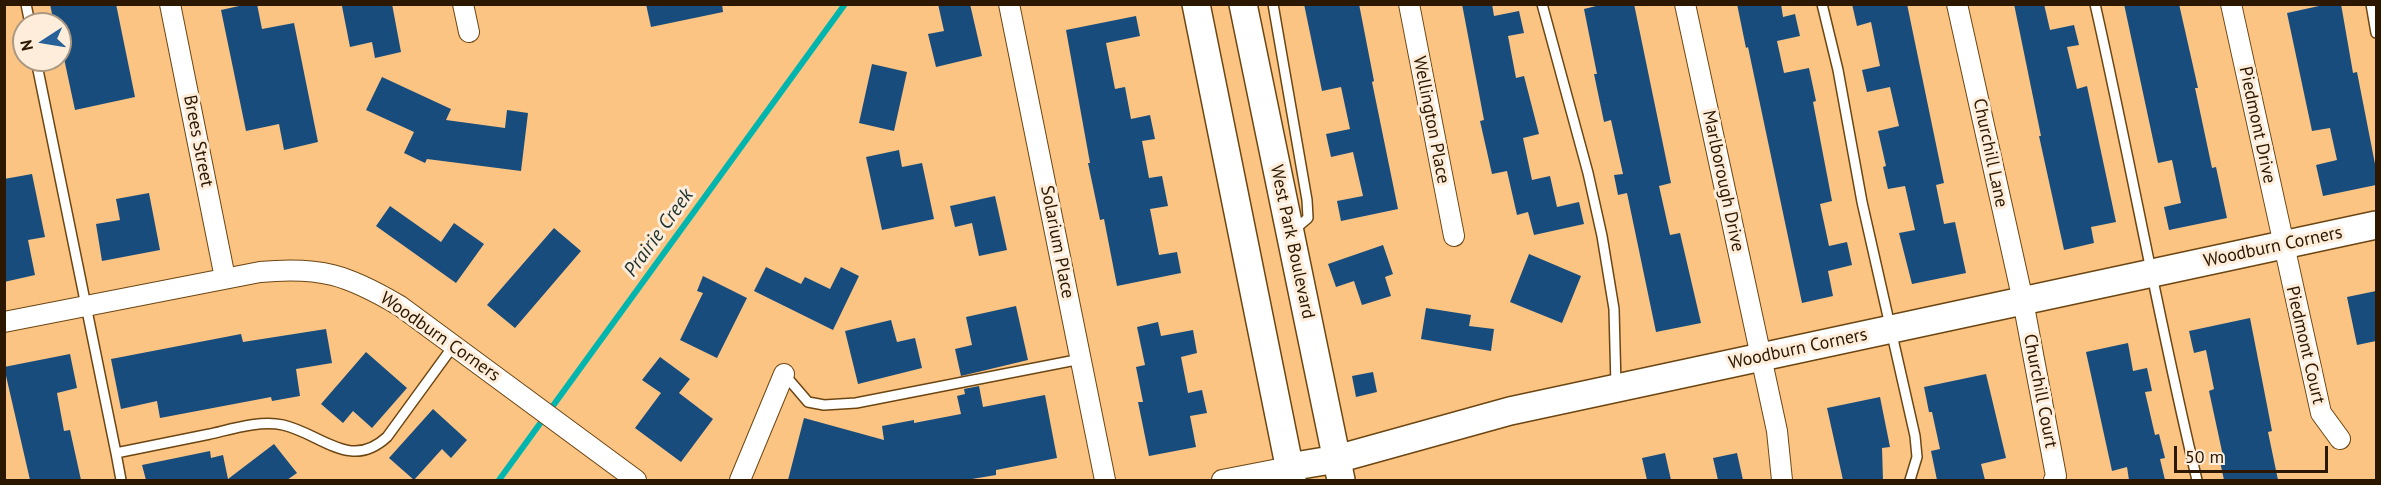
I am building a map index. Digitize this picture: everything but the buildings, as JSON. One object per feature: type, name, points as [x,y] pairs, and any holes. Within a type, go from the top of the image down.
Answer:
[{"type":"street","name":"Brees Street","points":[[170,4],[225,278]]},
{"type":"street","points":[[463,4],[469,32]]},
{"type":"street","name":"Solarium Place","points":[[1009,4],[1105,480]]},
{"type":"street","points":[[1196,4],[1290,474]]},
{"type":"street","name":"West Park Boulevard","points":[[1243,4],[1339,470]]},
{"type":"street","name":"Wellington Place","points":[[1409,4],[1454,236]]},
{"type":"street","name":"Marlborough Drive","points":[[1685,4],[1762,357],[1777,431],[1782,480]]},
{"type":"street","name":"Churchill Lane","points":[[1957,4],[2023,301]]},
{"type":"street","name":"Piedmont Drive","points":[[2231,4],[2282,245]]},
{"type":"street","name":"Woodburn Corners","points":[[1222,480],[1339,470],[1510,411],[2376,225]]},
{"type":"street","name":"Piedmont Court","points":[[2282,245],[2321,413],[2340,439]]},
{"type":"street","name":"Woodburn Corners","points":[[4,322],[225,278],[293,269],[345,278],[400,306],[636,480]]},
{"type":"street","name":"Churchill Court","points":[[2023,301],[2056,476],[2054,480]]},
{"type":"street","points":[[740,480],[784,374]]},
{"type":"lane","points":[[1273,4],[1307,200],[1308,218],[1290,233]]},
{"type":"lane","points":[[1542,4],[1588,173],[1602,236],[1614,309],[1616,388]]},
{"type":"lane","points":[[1822,4],[1838,70],[1862,202],[1892,328],[1916,446],[1917,457],[1910,480]]},
{"type":"lane","points":[[2095,4],[2140,211],[2151,274],[2197,480]]},
{"type":"lane","points":[[2371,4],[2376,33]]},
{"type":"lane","points":[[38,72],[121,480]]},
{"type":"lane","points":[[116,453],[250,426],[282,425],[346,452],[362,453],[375,448],[387,437],[454,345]]},
{"type":"lane","points":[[784,374],[808,402],[824,405],[856,403],[1081,359]]},
{"type":"waterway","name":"Prairie Creek","points":[[499,480],[845,4]]}]
